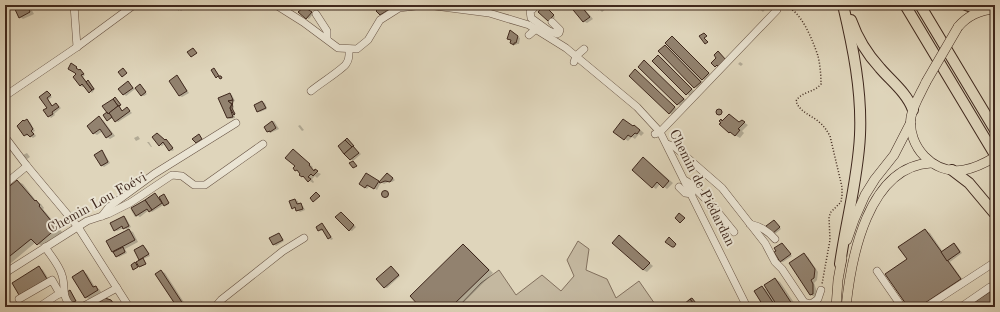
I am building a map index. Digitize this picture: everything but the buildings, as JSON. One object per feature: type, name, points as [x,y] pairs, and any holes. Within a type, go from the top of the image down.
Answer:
[{"type":"highway","points":[[844,5],[869,54],[879,68],[907,98],[913,110]]},
{"type":"highway","points":[[840,264],[853,198],[858,164],[860,134],[855,62],[844,5]]},
{"type":"highway","points":[[905,5],[995,156]]},
{"type":"highway","points":[[920,5],[995,130]]},
{"type":"highway","points":[[966,5],[989,8]]},
{"type":"highway","points":[[952,170],[969,182],[995,214]]},
{"type":"main road","points":[[931,163],[918,149],[911,133],[913,110],[926,82],[958,27],[967,18],[989,8]]},
{"type":"main road","points":[[836,307],[840,264],[854,220],[865,195],[875,179],[894,155],[911,122]]},
{"type":"main road","points":[[846,307],[852,268],[865,223],[877,198],[892,180],[901,173],[918,165],[931,163],[952,170],[962,171],[976,167],[995,156]]},
{"type":"street","points":[[74,5],[77,48]]},
{"type":"street","points":[[5,96],[77,48],[134,5]]},
{"type":"street","points":[[276,5],[338,48],[349,48],[352,60],[311,91]]},
{"type":"street","name":"Chemin de Piédardan","points":[[349,48],[357,49],[368,40],[380,20],[397,7],[426,5],[489,13],[529,25],[548,33],[566,48],[575,59],[637,107],[667,144],[746,306]]},
{"type":"street","points":[[658,133],[776,8]]},
{"type":"street","points":[[533,9],[530,11],[531,18],[548,33],[559,33],[560,30],[552,22]]},
{"type":"street","points":[[316,14],[327,31],[327,39]]},
{"type":"street","points":[[529,35],[536,29]]},
{"type":"street","points":[[575,59],[584,49]]},
{"type":"street","points":[[102,216],[109,207],[154,174],[236,123]]},
{"type":"street","points":[[5,137],[78,227],[129,307]]},
{"type":"street","name":"Chemin Lou Foévi","points":[[5,273],[38,256],[45,247],[62,241],[87,221],[130,203],[172,175],[182,176],[194,185],[205,185],[263,144]]},
{"type":"street","points":[[667,144],[675,147],[722,188],[765,243],[775,262],[782,269],[804,302],[811,304],[818,299],[821,290]]},
{"type":"street","points":[[5,184],[27,166]]},
{"type":"street","points":[[684,180],[691,184],[717,211],[734,232]]},
{"type":"street","points":[[678,187],[685,194],[692,194]]},
{"type":"street","points":[[750,224],[761,226],[775,238]]},
{"type":"street","points":[[215,307],[221,300],[283,251],[304,238]]},
{"type":"street","points":[[39,307],[62,292],[64,282],[45,247]]},
{"type":"street","points":[[926,307],[994,260]]},
{"type":"street","points":[[877,271],[902,307]]},
{"type":"street","points":[[19,299],[52,280],[62,292],[68,306],[82,307],[117,288]]},
{"type":"street","points":[[961,307],[990,287]]},
{"type":"path","points":[[776,8],[789,7],[795,11],[802,20],[818,56],[821,84],[817,89],[799,96],[796,101],[798,106],[804,112],[826,128],[830,136],[842,187],[841,202],[831,212],[829,217],[830,240],[821,290]]},
{"type":"shaded area","points":[[578,241],[589,249],[586,270],[607,279],[616,298],[639,281],[657,307],[458,307],[481,283],[499,270],[516,295],[542,275],[561,291],[574,276],[567,260]]}]
